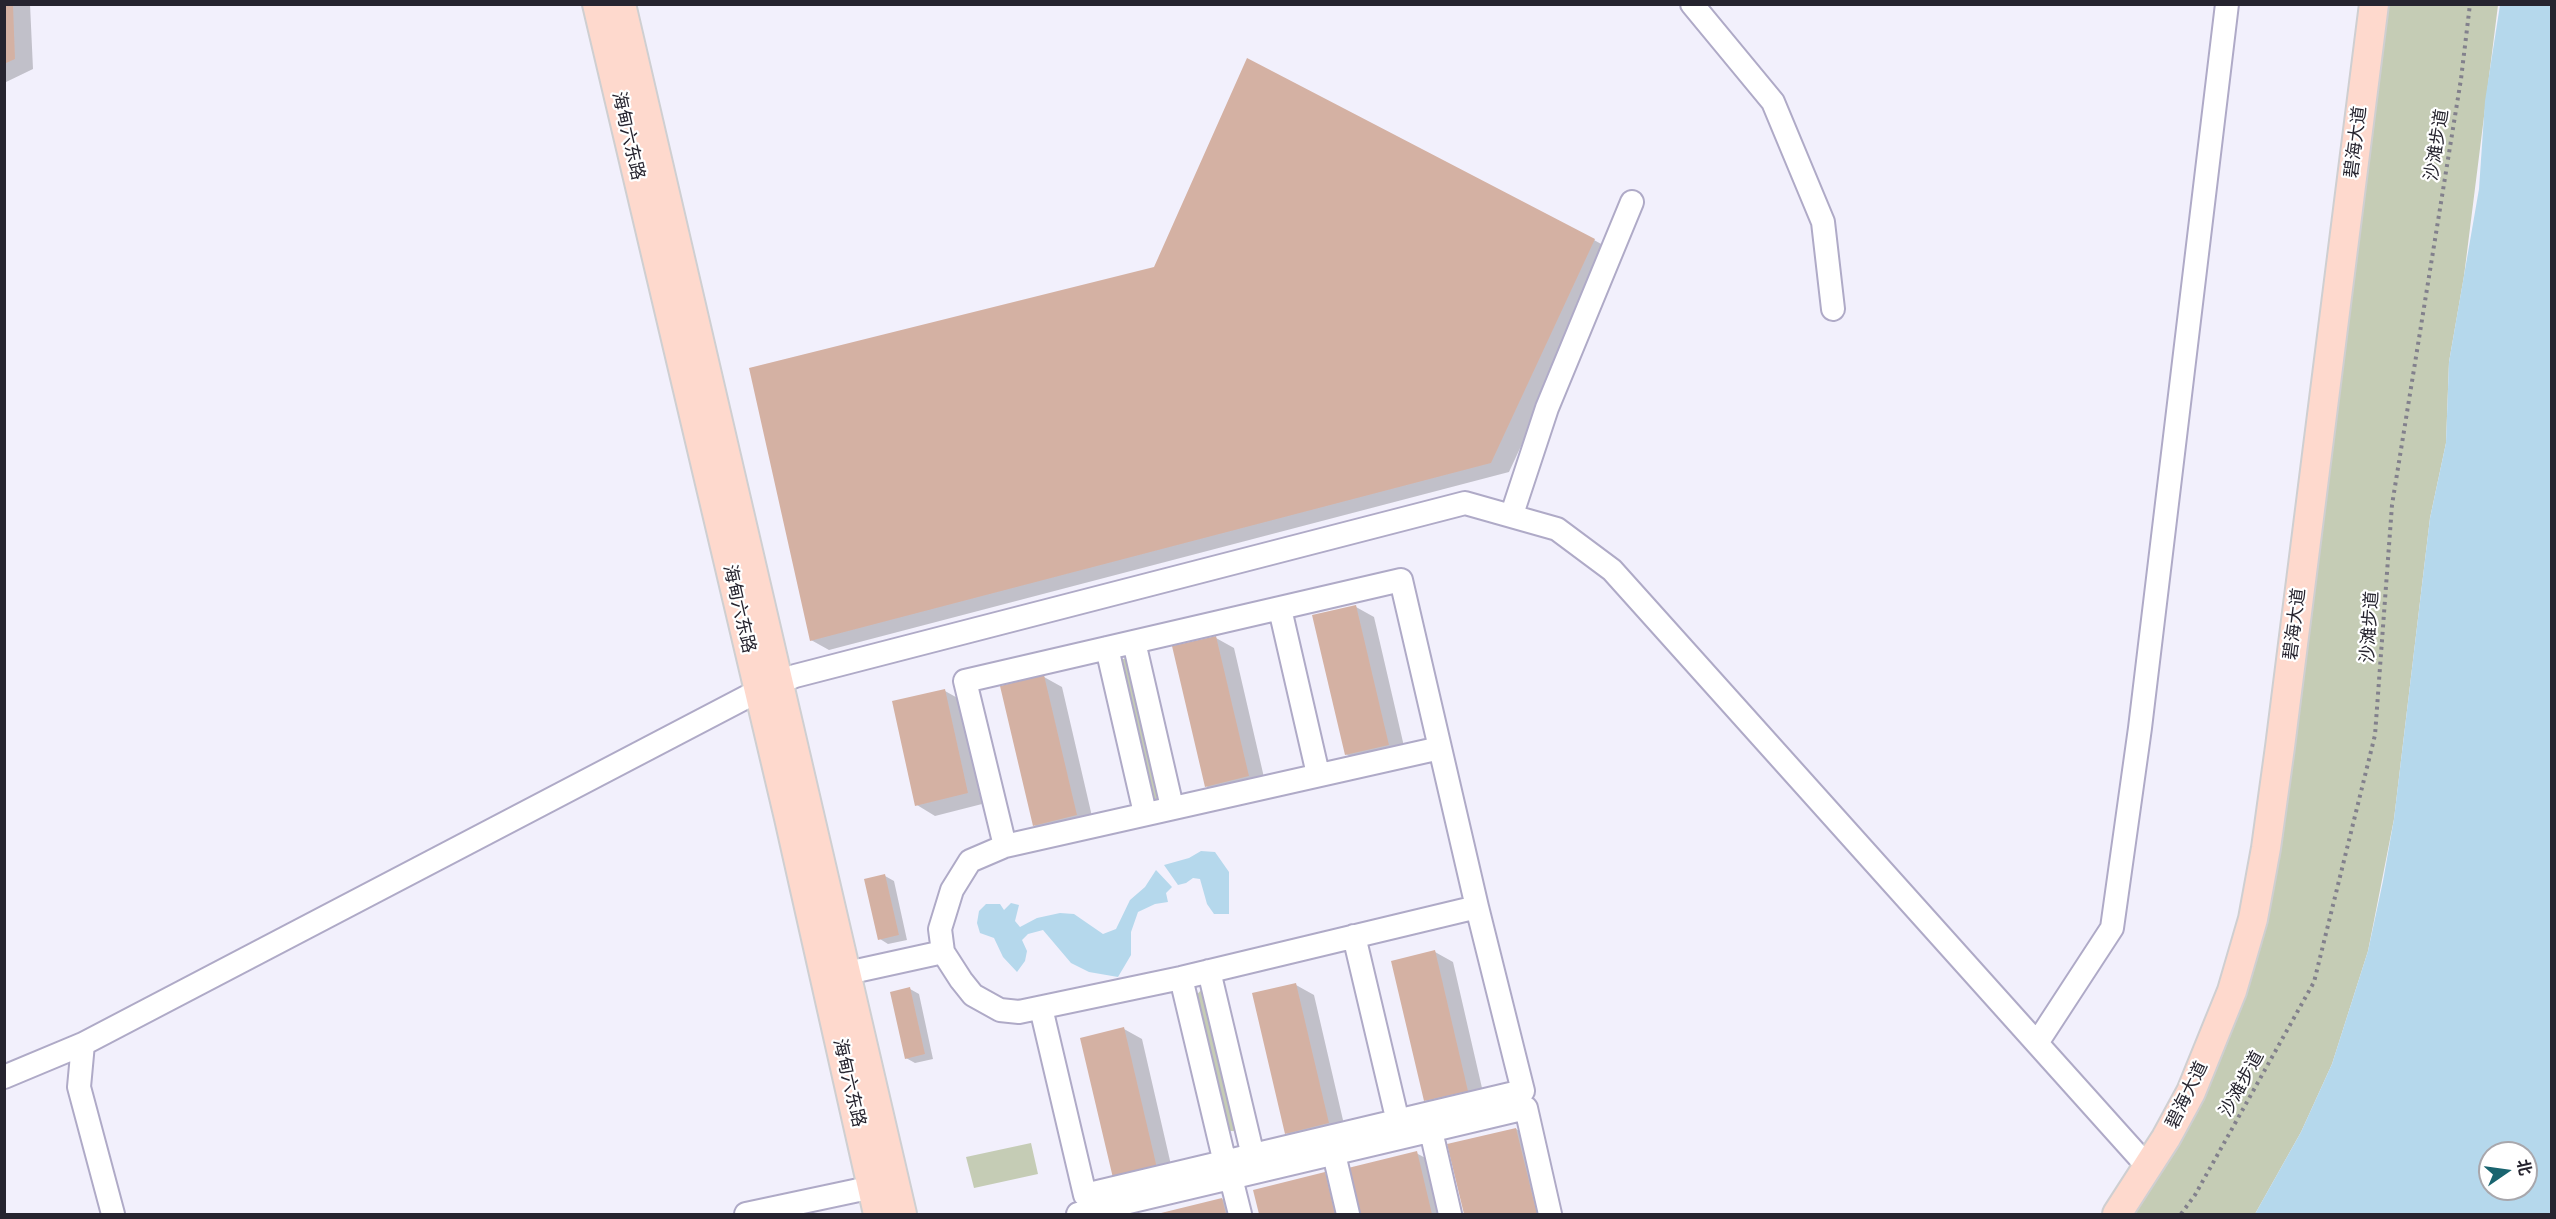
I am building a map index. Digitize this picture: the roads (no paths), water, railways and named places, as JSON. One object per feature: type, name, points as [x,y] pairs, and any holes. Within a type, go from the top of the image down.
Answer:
[{"type":"main road","name":"海甸六东路","points":[[597,4],[769,687]]},
{"type":"main road","name":"海甸六东路","points":[[621,4],[769,687],[836,976],[882,1195],[902,1215]]},
{"type":"main road","name":"碧海大道","points":[[2117,1215],[2180,1113],[2212,1043],[2243,957],[2261,881],[2374,4]]},
{"type":"main road","name":"碧海大道","points":[[2130,1215],[2184,1129],[2223,1047],[2252,966],[2272,884],[2385,4]]},
{"type":"street","points":[[1692,4],[1773,102],[1823,222],[1833,309]]},
{"type":"street","points":[[2037,1043],[2112,928],[2140,728],[2227,4]]},
{"type":"street","points":[[1512,514],[1547,408],[1632,202]]},
{"type":"street","points":[[4,1077],[84,1044],[769,687],[795,676],[1465,503],[1512,514],[1557,529],[1612,570],[2148,1167]]},
{"type":"street","points":[[1005,846],[965,681],[1401,580],[1477,907],[1525,1100],[1550,1215]]},
{"type":"street","points":[[1280,609],[1318,774]]},
{"type":"street","points":[[1134,642],[1172,807]]},
{"type":"street","points":[[1107,648],[1145,813]]},
{"type":"street","points":[[1440,748],[1005,846],[970,861],[952,890],[940,929],[943,952],[951,967],[974,995],[1000,1010],[1019,1012],[1181,978],[1477,907]]},
{"type":"street","points":[[1354,936],[1398,1122]]},
{"type":"street","points":[[836,976],[943,952]]},
{"type":"street","points":[[1209,971],[1253,1156]]},
{"type":"street","points":[[1181,978],[1240,1215]]},
{"type":"street","points":[[1041,1008],[1085,1196],[1334,1154],[1431,1131],[1525,1100]]},
{"type":"street","points":[[84,1044],[79,1087],[113,1215]]},
{"type":"street","points":[[1078,1215],[1133,1208],[1228,1171],[1253,1156],[1398,1122],[1525,1100]]},
{"type":"street","points":[[1431,1131],[1450,1215]]},
{"type":"street","points":[[1334,1154],[1348,1215]]},
{"type":"street","points":[[746,1215],[882,1195]]},
{"type":"water","points":[[2500,5],[2552,5],[2551,1214],[2255,1214],[2301,1132],[2332,1064],[2368,951],[2394,819],[2430,518],[2446,443],[2449,362],[2479,189],[2485,101]]},
{"type":"water","points":[[1201,851],[1215,852],[1229,872],[1229,914],[1214,914],[1207,904],[1200,879],[1193,878],[1178,885],[1164,865],[1189,858]]},
{"type":"water","points":[[1156,870],[1172,887],[1166,893],[1168,902],[1155,904],[1138,912],[1131,932],[1131,955],[1118,977],[1089,972],[1071,963],[1043,930],[1028,934],[1022,940],[1027,951],[1025,961],[1017,972],[1003,957],[994,938],[980,933],[977,923],[979,911],[986,904],[1000,904],[1004,910],[1011,903],[1019,905],[1015,921],[1020,927],[1037,918],[1060,913],[1074,914],[1103,934],[1116,929],[1130,900],[1145,887]]}]
